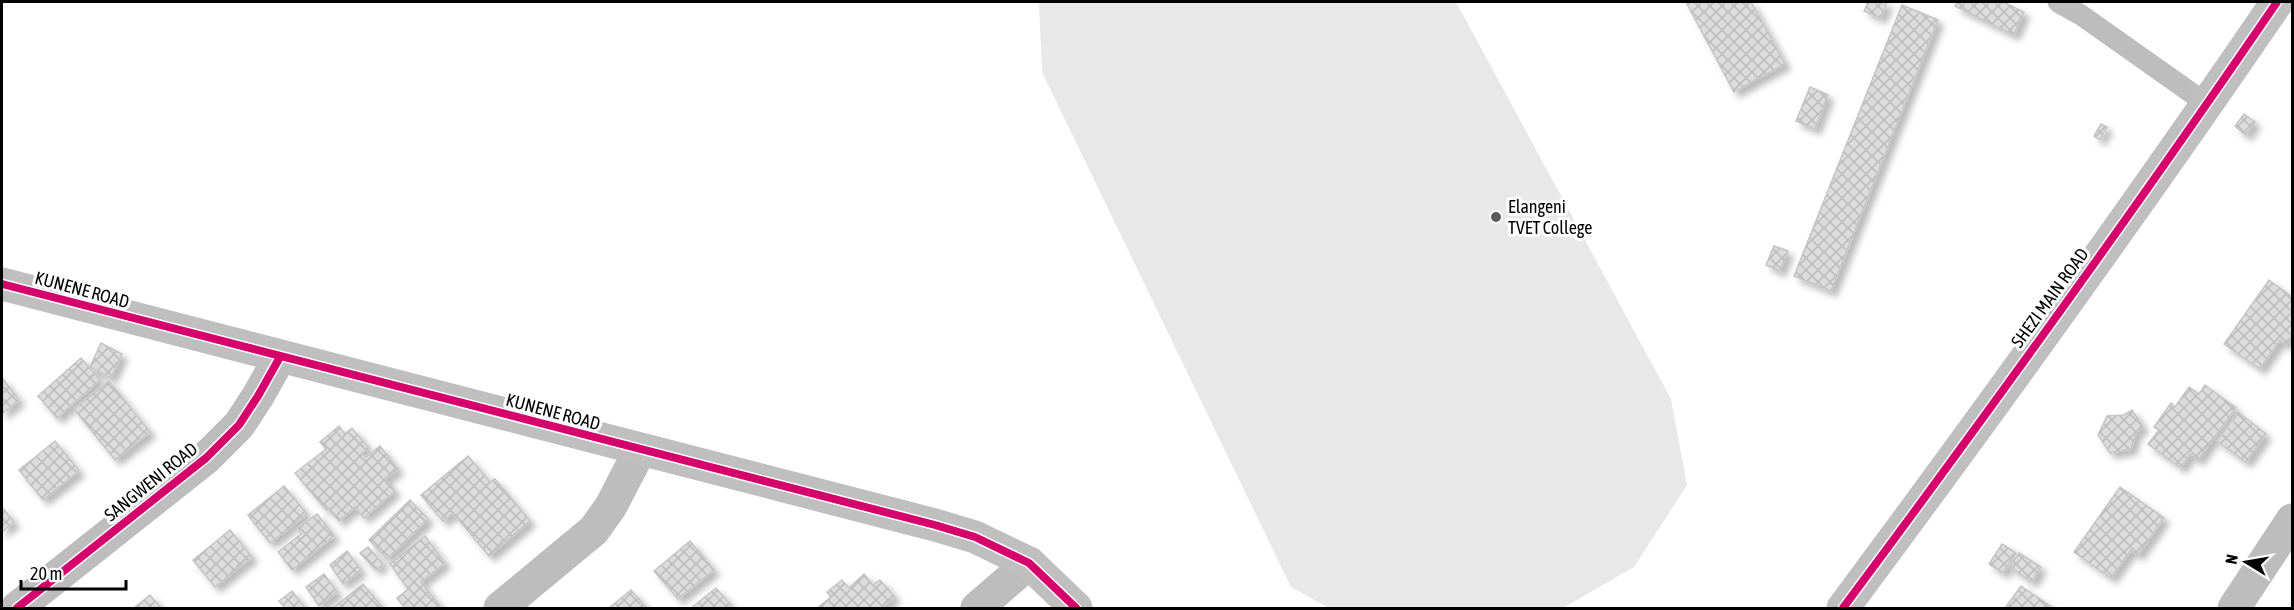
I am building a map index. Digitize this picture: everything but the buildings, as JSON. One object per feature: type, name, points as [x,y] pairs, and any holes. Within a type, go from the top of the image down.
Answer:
[{"type":"street","name":"SHEZI MAIN ROAD","points":[[1843,609],[2207,104],[2277,2]]},
{"type":"street","name":"KUNENE ROAD","points":[[2,284],[975,537],[1029,563],[1076,609]]},
{"type":"street","name":"SANGWENI ROAD","points":[[17,609],[206,458],[239,425],[280,357]]},
{"type":"street","points":[[500,609],[594,530],[615,498],[640,450]]},
{"type":"street","points":[[2234,609],[2292,520]]},
{"type":"street","points":[[977,609],[1029,563]]},
{"type":"lane","points":[[2058,2],[2081,15],[2207,104]]},
{"type":"shaded area","points":[[1039,2],[1456,2],[1671,399],[1687,485],[1634,567],[1563,608],[1329,608],[1291,587],[1042,72]]},
{"type":"cycle path","points":[[1843,608],[2063,307],[2277,2]]},
{"type":"cycle path","points":[[2,284],[975,537],[1029,563],[1076,608]]},
{"type":"cycle path","points":[[17,608],[206,458],[239,425],[280,357]]},
{"type":"place","name":"Elangeni TVET College","points":[[1496,217]]}]
